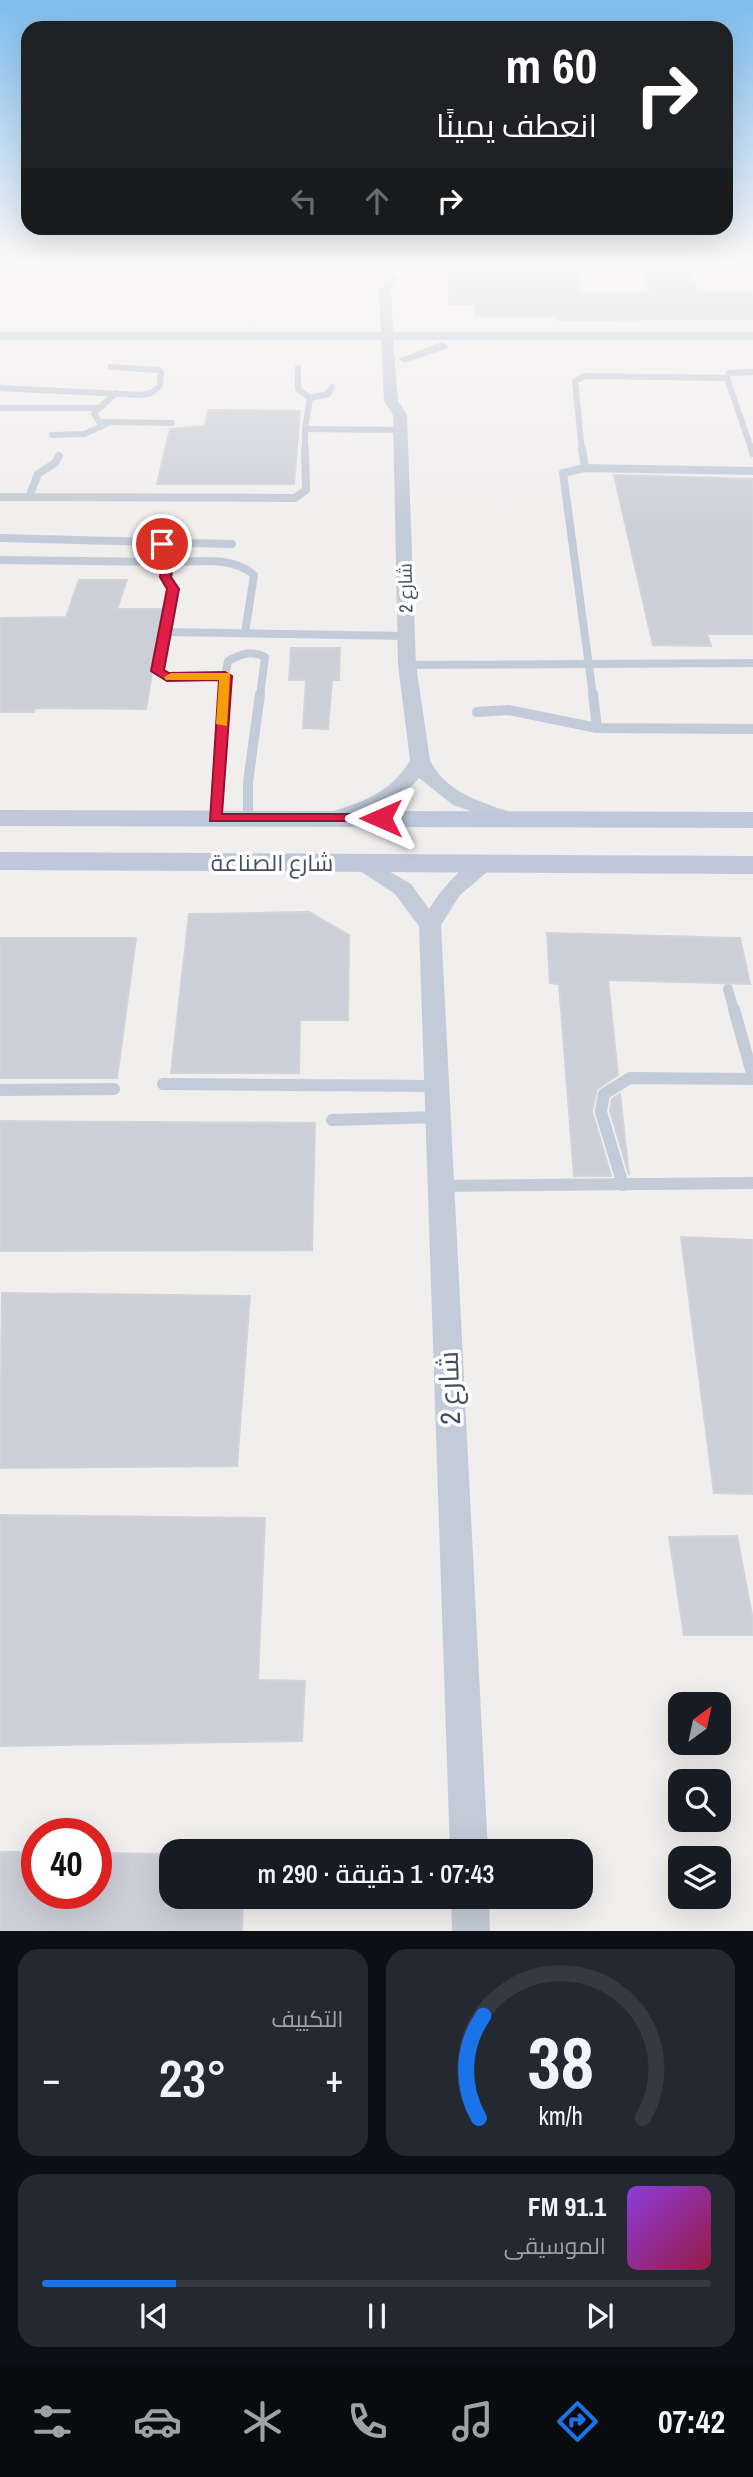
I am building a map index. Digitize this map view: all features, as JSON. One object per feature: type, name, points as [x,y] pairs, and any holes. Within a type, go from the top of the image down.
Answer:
[{"type":"street","points":[[358,349],[377,356]]},
{"type":"street","name":"شارع 2","points":[[382,349],[377,356],[391,401],[401,422]]},
{"type":"street","points":[[398,349],[403,353],[425,349]]},
{"type":"street","points":[[403,353],[418,349]]},
{"type":"street","name":"شارع 2","points":[[405,392],[406,402],[401,422],[407,665],[420,760]]},
{"type":"street","points":[[330,818],[378,804],[398,791],[413,776],[420,760]]},
{"type":"street","points":[[420,760],[427,775],[460,802],[509,818]]},
{"type":"street","name":"شارع الصناعة","points":[[0,818],[509,818],[753,822]]},
{"type":"street","points":[[488,862],[452,890],[430,925],[403,889],[361,862],[362,852],[373,837],[402,830],[667,833],[753,822]]},
{"type":"street","name":"شارع الصناعة","points":[[0,861],[488,862],[753,866]]},
{"type":"street","name":"شارع 2","points":[[430,925],[467,1839]]},
{"type":"street","points":[[470,1909],[471,1931]]},
{"type":"lane","points":[[0,388],[151,393],[160,386],[162,372],[144,367],[111,367]]},
{"type":"lane","points":[[298,368],[298,389],[310,398],[328,394],[332,387]]},
{"type":"lane","points":[[753,372],[729,373],[727,378],[753,453]]},
{"type":"lane","points":[[585,468],[575,393],[575,381],[579,378],[727,378]]},
{"type":"lane","points":[[64,406],[75,391]]},
{"type":"lane","points":[[107,424],[94,418],[98,408],[116,393]]},
{"type":"lane","points":[[0,497],[295,498],[306,491],[305,429],[310,398]]},
{"type":"lane","points":[[0,408],[98,408]]},
{"type":"lane","points":[[305,429],[401,422]]},
{"type":"lane","points":[[52,435],[84,434],[107,424],[173,423]]},
{"type":"lane","points":[[29,497],[38,474],[55,463],[59,456]]},
{"type":"lane","points":[[597,728],[586,665],[563,473],[585,468],[753,471]]},
{"type":"lane","points":[[0,538],[91,538],[162,544],[232,544]]},
{"type":"lane","points":[[87,561],[91,538]]},
{"type":"lane","points":[[162,544],[168,562],[165,577],[173,589],[157,671],[159,675],[167,677],[225,676]]},
{"type":"lane","points":[[0,560],[232,564],[249,569],[254,575],[245,633]]},
{"type":"lane","points":[[166,632],[406,636]]},
{"type":"lane","points":[[215,818],[225,676],[228,661],[248,652],[265,657],[248,782],[248,818]]},
{"type":"lane","points":[[407,665],[753,663]]},
{"type":"lane","points":[[477,712],[508,710],[597,728],[753,729]]},
{"type":"lane","points":[[623,1185],[601,1112],[604,1094],[630,1078],[753,1078],[728,989]]},
{"type":"lane","points":[[163,1084],[437,1087]]},
{"type":"lane","points":[[0,1090],[114,1089]]},
{"type":"lane","points":[[332,1120],[438,1117]]},
{"type":"lane","points":[[441,1186],[753,1183]]},
{"type":"building","points":[[208,410],[300,411],[294,484],[157,484],[170,429],[205,426]]},
{"type":"building","points":[[614,475],[753,479],[753,634],[707,634],[711,646],[653,645]]},
{"type":"building","points":[[79,580],[127,580],[117,609],[163,609],[146,709],[35,708],[34,712],[0,712],[0,618],[66,617]]},
{"type":"building","points":[[291,648],[340,648],[339,680],[332,680],[328,729],[303,728],[306,680],[289,680]]},
{"type":"building","points":[[309,912],[349,935],[348,1020],[300,1020],[299,1073],[171,1073],[189,914]]},
{"type":"building","points":[[547,933],[740,938],[750,984],[608,980],[618,1075],[597,1089],[592,1111],[611,1176],[574,1176],[559,984],[550,983]]},
{"type":"building","points":[[0,938],[136,938],[117,1078],[0,1078]]},
{"type":"building","points":[[620,1094],[629,1175],[610,1111],[612,1099]]},
{"type":"building","points":[[0,1121],[315,1123],[312,1250],[0,1251]]},
{"type":"building","points":[[681,1237],[753,1240],[753,1494],[714,1493]]},
{"type":"building","points":[[2,1293],[250,1296],[237,1466],[0,1468]]},
{"type":"building","points":[[0,1515],[265,1518],[258,1680],[305,1681],[302,1741],[0,1746]]},
{"type":"building","points":[[737,1536],[753,1620],[753,1635],[684,1635],[669,1537]]},
{"type":"building","points":[[0,1852],[21,1852],[21,1909],[112,1909],[112,1853],[159,1854],[159,1909],[243,1909],[242,1931],[0,1931]]},
{"type":"slow traffic","points":[[171,677],[225,676],[222,724]]},
{"type":"route","points":[[162,544],[163,554],[168,562],[165,577],[173,589],[157,671],[159,675],[167,677],[225,676],[215,818],[381,818]]}]
